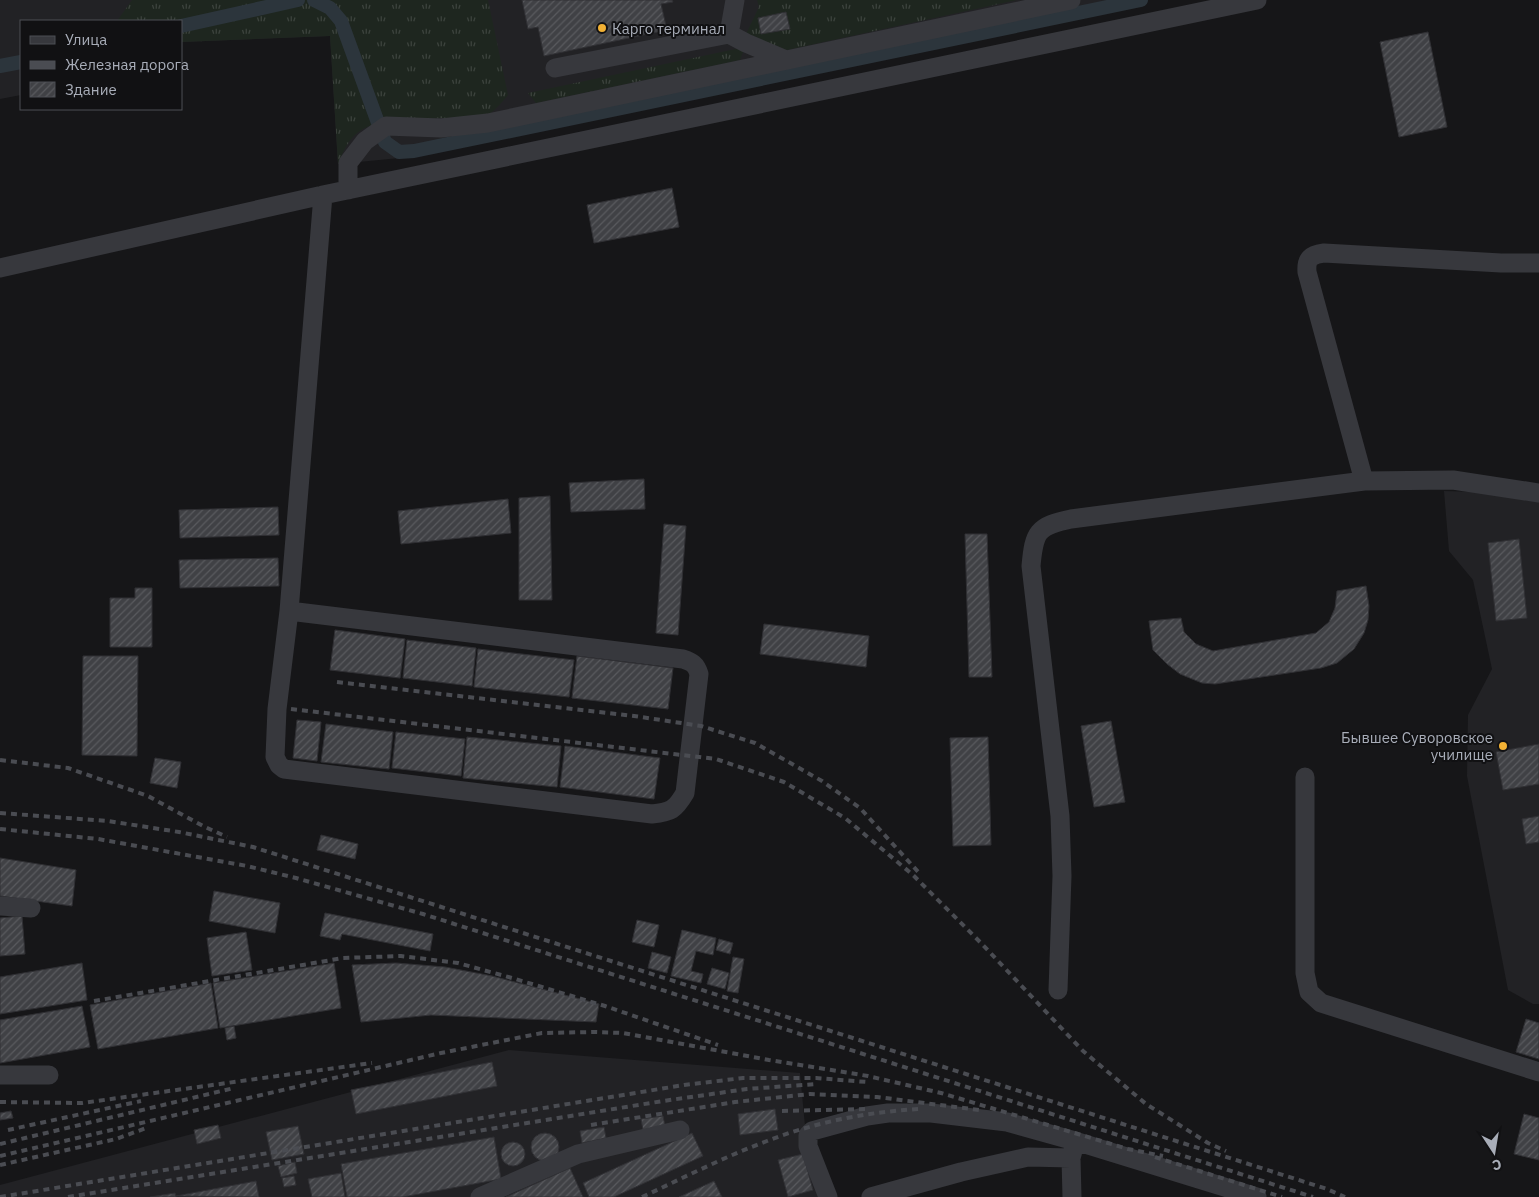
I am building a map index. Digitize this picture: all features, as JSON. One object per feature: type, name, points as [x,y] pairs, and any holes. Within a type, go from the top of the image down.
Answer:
[{"type":"street","points":[[729,34],[735,0]]},
{"type":"street","points":[[348,190],[348,163],[365,141],[386,126],[440,128],[488,123],[1071,0]]},
{"type":"street","points":[[0,268],[323,195],[1201,6],[1257,0]]},
{"type":"street","points":[[555,68],[729,34],[786,60]]},
{"type":"street","points":[[289,611],[690,661],[697,666],[699,674],[684,793],[677,806],[666,813],[652,814],[284,769],[279,765],[275,757],[277,709],[289,611],[323,195]]},
{"type":"street","points":[[1364,481],[1307,272],[1306,263],[1310,258],[1316,254],[1324,253],[1501,263],[1539,263]]},
{"type":"street","points":[[1058,990],[1062,876],[1060,816],[1031,566],[1032,548],[1036,535],[1051,523],[1071,519],[1364,481],[1453,480],[1539,493]]},
{"type":"street","points":[[1305,776],[1305,973],[1309,992],[1321,1003],[1539,1072]]},
{"type":"street","points":[[0,906],[31,908]]},
{"type":"street","points":[[0,1075],[49,1075]]},
{"type":"street","points":[[828,1197],[808,1146],[808,1135],[812,1131],[867,1116],[888,1113],[931,1113],[1007,1122],[1073,1149],[1257,1197]]},
{"type":"street","points":[[480,1197],[578,1154],[680,1130]]},
{"type":"street","points":[[871,1197],[961,1172],[1073,1149]]},
{"type":"street","points":[[1072,1197],[1073,1149]]},
{"type":"shaded area","points":[[0,0],[1122,0],[420,156],[338,164],[330,36],[182,42],[182,20],[20,20],[20,95],[0,99]]},
{"type":"shaded area","name":"Бывшее Суворовское училище","points":[[1444,491],[1481,492],[1539,500],[1539,1004],[1533,1004],[1508,990],[1467,776],[1468,715],[1492,669],[1473,580],[1449,551]]},
{"type":"shaded area","points":[[509,1050],[800,1073],[805,1126],[819,1197],[0,1197],[0,1185]]},
{"type":"green space","points":[[132,0],[488,0],[508,95],[492,112],[484,116],[371,125],[356,134],[349,142],[338,164],[330,36],[182,42],[182,20],[118,20]]},
{"type":"green space","points":[[757,0],[1017,0],[787,50],[745,36],[759,7]]},
{"type":"green space","points":[[745,47],[740,60],[536,103],[528,93]]},
{"type":"building","name":"Карго терминал","points":[[522,0],[672,0],[673,2],[661,4],[667,30],[544,56],[538,27],[528,29]]},
{"type":"building","points":[[786,12],[790,29],[761,34],[758,18]]},
{"type":"building","points":[[1428,32],[1447,127],[1399,137],[1380,42]]},
{"type":"building","points":[[672,188],[679,227],[594,243],[587,205]]},
{"type":"building","points":[[644,479],[645,509],[571,512],[569,483]]},
{"type":"building","points":[[550,496],[552,600],[519,600],[519,498]]},
{"type":"building","points":[[508,499],[511,533],[401,544],[398,511]]},
{"type":"building","points":[[278,507],[279,535],[180,538],[179,510]]},
{"type":"building","points":[[664,524],[686,526],[678,635],[656,633]]},
{"type":"building","points":[[965,534],[987,534],[992,677],[969,677]]},
{"type":"building","points":[[1519,539],[1527,618],[1496,621],[1488,543]]},
{"type":"building","points":[[278,558],[279,586],[180,588],[179,560]]},
{"type":"building","points":[[1366,586],[1369,606],[1368,620],[1364,633],[1354,649],[1337,663],[1321,668],[1215,684],[1202,683],[1180,674],[1153,650],[1149,621],[1181,618],[1184,632],[1196,644],[1213,651],[1316,633],[1329,622],[1335,608],[1337,591]]},
{"type":"building","points":[[135,588],[152,588],[152,647],[110,647],[110,598],[135,598]]},
{"type":"building","points":[[764,624],[869,636],[866,667],[760,654]]},
{"type":"building","points":[[335,630],[405,639],[400,678],[330,670]]},
{"type":"building","points":[[407,640],[476,648],[472,686],[403,678]]},
{"type":"building","points":[[478,649],[574,660],[569,697],[474,687]]},
{"type":"building","points":[[83,656],[138,656],[137,756],[82,755]]},
{"type":"building","points":[[577,656],[673,668],[668,709],[572,698]]},
{"type":"building","points":[[297,720],[321,722],[317,761],[293,758]]},
{"type":"building","points":[[1111,721],[1125,802],[1094,807],[1081,726]]},
{"type":"building","points":[[326,724],[393,732],[389,769],[321,762]]},
{"type":"building","points":[[396,732],[465,739],[461,776],[392,768]]},
{"type":"building","points":[[467,737],[561,746],[557,787],[463,778]]},
{"type":"building","points":[[988,737],[991,845],[953,846],[950,738]]},
{"type":"building","points":[[1539,744],[1539,784],[1503,790],[1496,752]]},
{"type":"building","points":[[565,746],[660,758],[654,799],[560,787]]},
{"type":"building","points":[[155,758],[181,762],[177,788],[150,783]]},
{"type":"building","points":[[1539,816],[1539,842],[1526,844],[1522,819]]},
{"type":"building","points":[[321,835],[358,844],[355,859],[317,850]]},
{"type":"building","points":[[0,858],[76,870],[72,906],[0,896]]},
{"type":"building","points":[[214,891],[280,903],[275,933],[209,921]]},
{"type":"building","points":[[325,913],[433,934],[430,951],[342,934],[340,940],[320,936]]},
{"type":"building","points":[[22,916],[25,954],[0,956],[0,918]]},
{"type":"building","points":[[637,920],[659,925],[654,947],[632,942]]},
{"type":"building","points":[[682,930],[716,938],[713,955],[696,951],[691,971],[703,974],[701,983],[671,976]]},
{"type":"building","points":[[246,932],[252,970],[212,976],[207,938]]},
{"type":"building","points":[[719,939],[733,943],[730,954],[716,950]]},
{"type":"building","points":[[652,952],[671,957],[667,973],[648,968]]},
{"type":"building","points":[[733,957],[744,959],[738,993],[727,991]]},
{"type":"building","points":[[82,963],[87,1000],[0,1014],[0,977]]},
{"type":"building","points":[[334,963],[341,1008],[220,1028],[213,983]]},
{"type":"building","points":[[396,963],[445,967],[492,976],[599,1004],[596,1022],[431,1015],[361,1022],[352,965]]},
{"type":"building","points":[[712,968],[729,973],[725,989],[707,984]]},
{"type":"building","points":[[211,983],[218,1028],[98,1049],[90,1005]]},
{"type":"building","points":[[82,1006],[90,1047],[0,1063],[0,1020]]},
{"type":"building","points":[[1526,1019],[1539,1023],[1539,1059],[1516,1052]]},
{"type":"building","points":[[234,1026],[236,1038],[227,1040],[225,1028]]},
{"type":"building","points":[[492,1062],[497,1086],[356,1114],[351,1090]]},
{"type":"building","points":[[775,1109],[778,1130],[740,1135],[738,1114]]},
{"type":"building","points":[[11,1111],[13,1118],[0,1120],[0,1113]]},
{"type":"building","points":[[1524,1114],[1539,1118],[1539,1160],[1514,1154]]},
{"type":"building","points":[[663,1116],[665,1126],[643,1130],[641,1119]]},
{"type":"building","points":[[218,1125],[221,1138],[197,1144],[194,1130]]},
{"type":"building","points":[[298,1126],[304,1154],[272,1160],[266,1132]]},
{"type":"building","points":[[604,1127],[606,1138],[582,1143],[580,1131]]},
{"type":"building","points":[[545,1133],[555,1137],[559,1147],[555,1157],[545,1161],[535,1157],[531,1147],[535,1137]]},
{"type":"building","points":[[692,1133],[703,1156],[614,1197],[589,1197],[583,1183]]},
{"type":"building","points":[[494,1137],[501,1179],[403,1197],[347,1197],[341,1164]]},
{"type":"building","points":[[508,1142],[518,1142],[525,1149],[525,1159],[518,1166],[508,1166],[501,1159],[501,1149]]},
{"type":"building","points":[[803,1154],[813,1190],[788,1197],[778,1160]]},
{"type":"building","points":[[295,1162],[297,1173],[281,1177],[278,1166]]},
{"type":"building","points":[[570,1168],[583,1197],[506,1197]]},
{"type":"building","points":[[341,1173],[345,1197],[312,1197],[308,1179]]},
{"type":"building","points":[[294,1176],[296,1185],[284,1187],[282,1178]]},
{"type":"building","points":[[256,1181],[259,1197],[176,1196]]},
{"type":"building","points":[[714,1181],[722,1197],[679,1197]]},
{"type":"building","points":[[175,1193],[176,1197],[150,1197]]},
{"type":"waterway","points":[[182,26],[298,0]]},
{"type":"waterway","points":[[314,0],[330,8],[341,21],[385,142],[399,152],[414,151],[1141,0]]},
{"type":"waterway","points":[[0,66],[20,62]]},
{"type":"railway","points":[[337,682],[634,716],[701,726],[755,743],[822,781],[860,808],[921,875]]},
{"type":"railway","points":[[291,709],[716,759],[784,782],[845,818],[913,875],[982,944],[1083,1051],[1146,1104],[1208,1143],[1226,1151]]},
{"type":"railway","points":[[0,760],[68,768],[148,796],[227,837]]},
{"type":"railway","points":[[0,813],[108,821],[179,832],[253,847],[1327,1189],[1345,1197]]},
{"type":"railway","points":[[0,829],[98,839],[247,866],[296,878],[423,914],[1313,1197]]},
{"type":"railway","points":[[94,1001],[343,958],[401,956],[458,963],[512,978],[605,1006],[718,1045]]},
{"type":"railway","points":[[0,1156],[441,1053],[542,1033],[595,1032],[623,1033],[868,1076],[941,1093],[1128,1149],[1163,1156]]},
{"type":"railway","points":[[0,1102],[82,1103],[372,1063]]},
{"type":"railway","points":[[0,1197],[684,1085],[743,1078],[816,1078],[867,1082]]},
{"type":"railway","points":[[68,1197],[663,1101],[747,1089],[817,1084]]},
{"type":"railway","points":[[0,1144],[234,1088]]},
{"type":"railway","points":[[591,1125],[735,1102],[810,1094],[877,1097],[979,1110]]},
{"type":"railway","points":[[8,1130],[141,1101]]},
{"type":"railway","points":[[782,1111],[870,1109]]},
{"type":"railway","points":[[642,1197],[735,1154],[785,1134],[842,1119],[919,1109]]},
{"type":"railway","points":[[0,1165],[116,1139],[149,1127]]},
{"type":"railway","points":[[1155,1157],[1282,1197]]},
{"type":"place","name":"Карго терминал","points":[[602,28]]},
{"type":"place","name":"Бывшее Суворовское училище","points":[[1503,746]]}]
